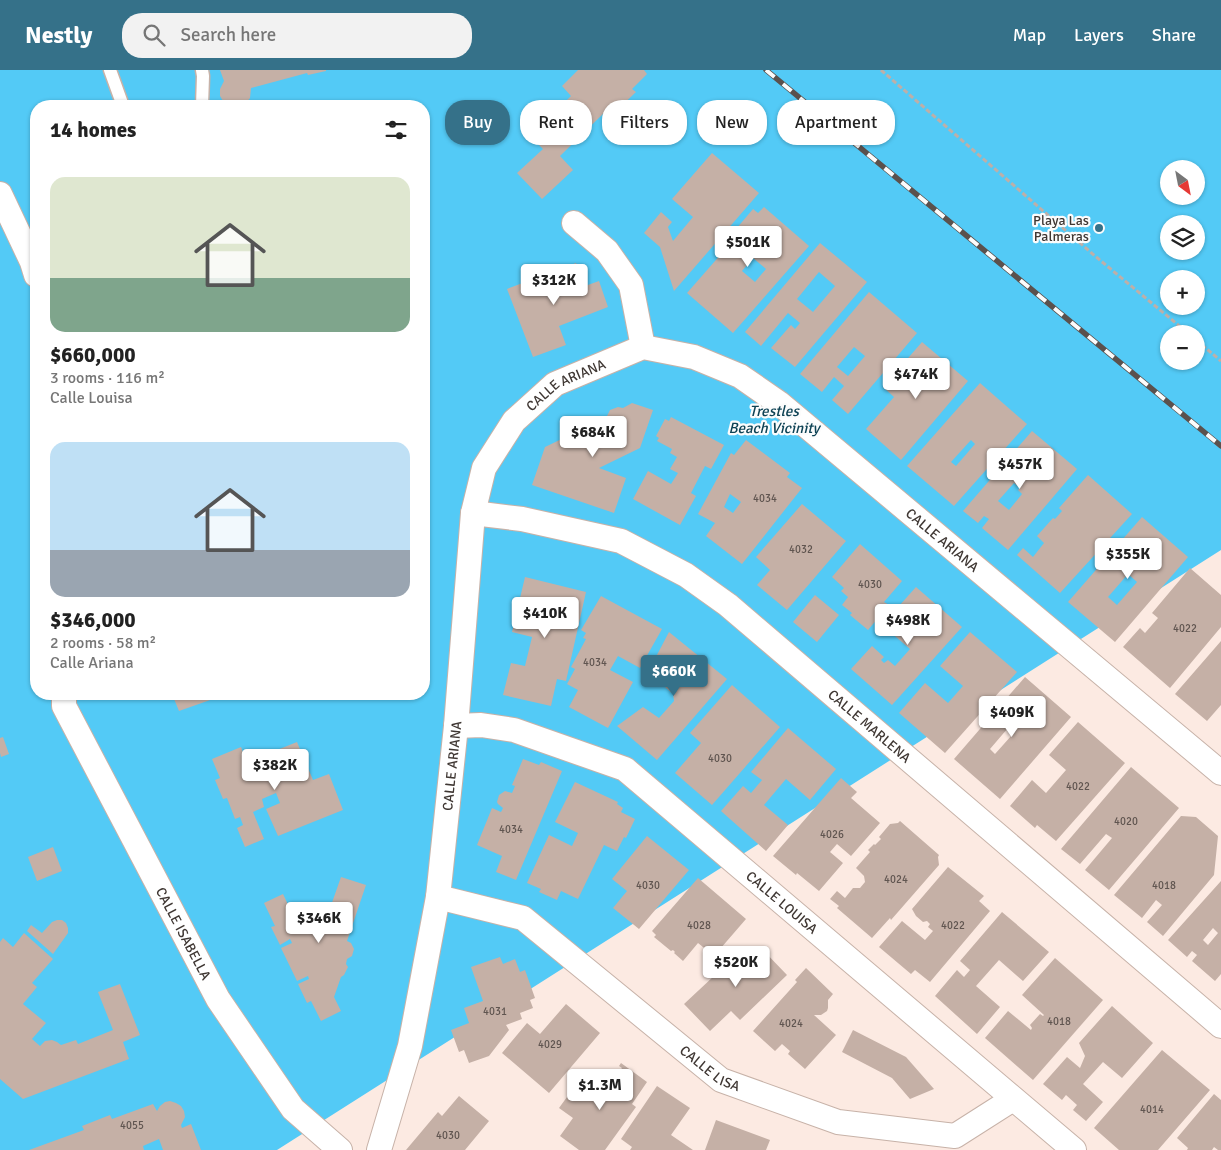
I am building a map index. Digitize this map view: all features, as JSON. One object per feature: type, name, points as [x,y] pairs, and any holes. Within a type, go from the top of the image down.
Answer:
[{"type":"street","points":[[0,194],[30,258]]},
{"type":"street","points":[[574,223],[607,251],[631,285],[643,347]]},
{"type":"street","name":"CALLE ARIANA","points":[[379,1150],[410,1046],[438,897],[456,726],[474,512],[484,468],[514,421],[555,384],[643,347],[694,356],[740,376],[779,403],[1221,773]]},
{"type":"street","name":"CALLE MARLENA","points":[[474,512],[522,519],[621,541],[686,575],[728,605],[1221,1026]]},
{"type":"street","name":"CALLE ISABELLA","points":[[64,700],[64,706],[218,999],[293,1109],[340,1150]]},
{"type":"street","name":"CALLE LOUISA","points":[[456,726],[481,725],[514,730],[625,769],[1074,1150]]},
{"type":"street","name":"CALLE LISA","points":[[438,897],[523,918],[721,1080],[838,1122],[955,1136],[1013,1099]]},
{"type":"lane","points":[[110,70],[121,100]]},
{"type":"lane","points":[[202,70],[204,76],[202,100]]},
{"type":"path","points":[[881,70],[1095,256],[1178,325]]},
{"type":"path","points":[[1205,348],[1221,361]]},
{"type":"water","name":"Trestles Beach Vicinity","points":[[0,70],[1221,70],[1221,550],[277,1150],[0,1150]]},
{"type":"building","points":[[220,70],[326,70],[308,75],[307,73],[251,88],[248,100],[222,100],[220,89],[224,81]]},
{"type":"building","points":[[578,70],[644,70],[647,74],[632,89],[636,92],[628,100],[602,100],[602,115],[592,125],[592,100],[567,100],[571,96],[562,86]]},
{"type":"building","points":[[539,145],[571,145],[560,156],[573,170],[542,199],[517,173],[543,149]]},
{"type":"building","points":[[712,153],[759,193],[674,291],[660,247],[644,233],[661,212],[672,222],[668,227],[673,241],[693,217],[672,199]]},
{"type":"building","points":[[764,207],[809,246],[733,333],[687,293],[729,245],[725,242],[753,209],[758,213]],"holes":[[[753,258],[766,269],[755,282],[742,271]]]},
{"type":"building","points":[[820,243],[867,282],[795,367],[771,348],[791,325],[795,329],[800,323],[788,313],[761,346],[745,332]],"holes":[[[819,272],[835,286],[813,312],[797,299]]]},
{"type":"building","points":[[576,263],[585,286],[599,281],[608,307],[559,326],[566,345],[533,357],[507,289]]},
{"type":"building","points":[[869,292],[917,333],[848,414],[832,400],[844,386],[834,377],[822,392],[800,374]],"holes":[[[854,347],[865,356],[848,376],[837,367]]]},
{"type":"building","points":[[922,342],[968,381],[901,460],[866,429],[894,397],[883,387]]},
{"type":"building","points":[[980,383],[1027,424],[954,506],[907,466]],"holes":[[[971,440],[975,444],[956,466],[951,462]]]},
{"type":"building","points":[[632,403],[653,410],[640,448],[599,468],[626,478],[614,513],[532,485],[545,447],[568,436],[569,431],[578,427],[585,427],[607,416],[610,410],[618,407],[623,408]]},
{"type":"building","points":[[671,417],[724,445],[711,469],[705,466],[691,493],[696,496],[680,525],[633,499],[648,471],[671,484],[678,473],[670,469],[677,457],[670,453],[672,449],[657,441],[659,438],[656,436],[665,419],[669,421]]},
{"type":"building","points":[[1032,431],[1077,469],[1008,550],[982,528],[989,519],[984,516],[978,523],[963,511]],"holes":[[[1014,483],[1020,488],[1018,490],[1022,494],[1009,510],[998,501]]]},
{"type":"building","points":[[746,440],[790,473],[787,477],[802,488],[742,564],[706,536],[715,523],[698,514],[731,453],[734,455]],"holes":[[[730,494],[741,502],[733,513],[724,507]]]},
{"type":"building","points":[[1088,475],[1132,514],[1060,593],[1017,555],[1023,548],[1033,557],[1044,543],[1037,536],[1062,511],[1059,508]]},
{"type":"building","points":[[802,504],[846,541],[787,610],[757,585],[770,570],[756,557]]},
{"type":"building","points":[[1142,517],[1188,557],[1115,642],[1068,602]],"holes":[[[1128,574],[1137,582],[1117,605],[1108,597]]]},
{"type":"building","points":[[860,544],[902,581],[884,602],[889,605],[868,630],[850,615],[852,613],[842,605],[848,597],[841,591],[844,588],[832,577]]},
{"type":"building","points":[[1190,568],[1221,595],[1221,627],[1170,688],[1123,647],[1140,628],[1145,633],[1158,618],[1152,613]]},
{"type":"building","points":[[525,577],[586,592],[566,681],[557,679],[551,706],[503,695],[511,663],[525,666],[532,637],[512,632]]},
{"type":"building","points":[[916,587],[962,627],[892,705],[851,669],[872,646],[884,657],[881,660],[884,663],[888,660],[895,666],[910,649],[882,625]]},
{"type":"building","points":[[815,595],[839,615],[817,642],[793,622]]},
{"type":"building","points":[[601,596],[662,629],[640,668],[618,656],[610,670],[633,682],[608,728],[569,707],[578,690],[567,684],[575,669],[571,667],[586,639],[583,638],[586,633],[581,630]]},
{"type":"building","points":[[669,632],[727,679],[657,760],[617,726],[643,707],[659,718],[674,701],[673,694],[648,672]]},
{"type":"building","points":[[970,632],[1017,672],[945,753],[899,713],[925,683],[948,703],[963,686],[940,666]]},
{"type":"building","points":[[1221,641],[1221,705],[1207,721],[1175,694]]},
{"type":"building","points":[[1025,677],[1071,717],[1000,799],[954,759]],"holes":[[[1014,721],[1020,726],[995,754],[990,749]]]},
{"type":"building","points":[[732,685],[780,727],[712,805],[675,773],[701,743],[690,733]]},
{"type":"building","points":[[174,700],[210,700],[179,711]]},
{"type":"building","points":[[1078,722],[1125,763],[1056,841],[1037,825],[1035,828],[1010,806],[1032,780],[1046,793],[1066,770],[1049,755]]},
{"type":"building","points":[[788,728],[836,769],[810,800],[786,779],[764,805],[788,825],[766,851],[721,811],[743,786],[751,793],[762,780],[751,772]]},
{"type":"building","points":[[3,737],[9,754],[1,757],[0,738]]},
{"type":"building","points":[[297,742],[313,780],[329,774],[343,810],[278,836],[266,809],[280,803],[276,793],[262,799],[264,807],[253,812],[264,839],[245,847],[237,828],[243,825],[240,817],[235,819],[227,798],[223,799],[215,780],[220,778],[212,759],[241,747],[249,768],[265,761],[262,756]]},
{"type":"building","points":[[523,759],[539,765],[541,762],[562,771],[516,880],[496,872],[502,856],[477,845],[492,808],[501,812],[503,808],[497,802],[499,795],[505,791],[512,793],[515,786],[512,785]]},
{"type":"building","points":[[1131,767],[1179,808],[1109,890],[1085,870],[1112,838],[1106,834],[1080,864],[1061,849]]},
{"type":"building","points":[[841,778],[857,792],[851,798],[880,823],[851,856],[837,844],[830,852],[843,863],[819,891],[773,856]]},
{"type":"building","points":[[575,782],[618,802],[617,804],[623,808],[621,812],[635,819],[617,851],[604,845],[578,899],[561,891],[557,900],[539,892],[541,889],[527,883],[549,835],[572,846],[578,833],[555,822]]},
{"type":"building","points":[[1181,816],[1196,817],[1218,836],[1214,875],[1163,936],[1147,922],[1162,905],[1156,900],[1142,918],[1114,895]]},
{"type":"building","points":[[900,821],[939,855],[939,865],[891,920],[890,918],[872,938],[837,908],[839,906],[830,899],[837,891],[845,898],[853,888],[860,888],[865,882],[864,876],[856,868],[870,852],[868,850],[881,839],[879,837],[890,824]]},
{"type":"building","points":[[647,836],[689,870],[639,929],[613,908],[627,891],[612,879]]},
{"type":"building","points":[[53,847],[62,871],[37,881],[28,857]]},
{"type":"building","points":[[948,867],[984,896],[979,901],[990,911],[930,982],[915,970],[911,974],[879,947],[902,921],[925,940],[933,931],[928,927],[930,924],[927,921],[923,922],[912,909]]},
{"type":"building","points":[[341,877],[366,885],[347,941],[351,943],[354,949],[352,956],[347,959],[346,964],[348,967],[341,977],[334,997],[341,1011],[321,1021],[311,1001],[307,1003],[298,984],[309,979],[308,976],[297,981],[281,948],[292,943],[290,939],[280,945],[271,927],[275,926],[264,903],[283,894],[294,917],[297,909],[313,914],[311,918],[320,921],[323,912],[328,914]]},
{"type":"building","points":[[698,878],[746,919],[714,956],[698,943],[683,961],[673,950],[671,951],[654,937],[656,935],[652,931]]},
{"type":"building","points":[[1221,881],[1221,974],[1215,981],[1192,961],[1197,955],[1192,951],[1187,957],[1168,940]],"holes":[[[1213,928],[1218,933],[1208,945],[1203,940]]]},
{"type":"building","points":[[1002,912],[1049,952],[1023,981],[999,960],[976,986],[1000,1007],[977,1034],[935,996],[957,970],[964,977],[970,970],[960,961]]},
{"type":"building","points":[[62,920],[66,923],[68,933],[53,954],[27,931],[31,925],[42,933],[52,922]]},
{"type":"building","points":[[24,933],[53,959],[32,983],[37,987],[23,1004],[46,1023],[32,1039],[40,1046],[45,1041],[52,1040],[61,1045],[76,1040],[78,1044],[113,1030],[98,992],[120,984],[140,1035],[123,1042],[129,1059],[23,1099],[0,1079],[0,942],[3,938],[13,947]]},
{"type":"building","points":[[759,946],[787,975],[740,1020],[731,1011],[710,1031],[684,1004],[744,948],[750,955]]},
{"type":"building","points":[[500,957],[503,964],[515,959],[520,972],[525,970],[535,998],[530,1000],[533,1008],[520,1013],[522,1019],[506,1025],[509,1030],[489,1056],[469,1063],[464,1050],[459,1052],[451,1030],[469,1023],[464,1008],[483,1001],[471,967]]},
{"type":"building","points":[[1055,958],[1103,1000],[1033,1080],[985,1038],[1008,1011],[1031,1030],[1030,1025],[1040,1014],[1044,1015],[1022,995]]},
{"type":"building","points":[[806,968],[833,994],[828,1000],[827,1011],[821,1015],[814,1015],[836,1035],[805,1069],[788,1054],[790,1051],[782,1044],[775,1051],[753,1031],[797,982],[795,980]]},
{"type":"building","points":[[566,1004],[600,1033],[549,1093],[502,1053],[527,1023],[540,1034]]},
{"type":"building","points":[[1112,1006],[1153,1043],[1122,1078],[1103,1062],[1083,1084],[1103,1102],[1086,1121],[1073,1110],[1077,1105],[1066,1095],[1062,1100],[1043,1084],[1067,1057],[1080,1068],[1085,1056],[1079,1043]]},
{"type":"building","points":[[853,1030],[906,1057],[934,1089],[910,1099],[892,1078],[842,1052]]},
{"type":"building","points":[[1162,1050],[1210,1090],[1158,1150],[1119,1150],[1094,1128]]},
{"type":"building","points":[[621,1063],[647,1082],[632,1104],[636,1107],[605,1150],[579,1150],[560,1136],[573,1118],[559,1108],[580,1079],[603,1095],[622,1068],[619,1066]]},
{"type":"building","points":[[657,1086],[690,1108],[671,1135],[693,1150],[630,1150],[632,1147],[621,1139]]},
{"type":"building","points":[[1214,1094],[1221,1100],[1221,1150],[1214,1147],[1212,1150],[1187,1150],[1188,1148],[1177,1138]]},
{"type":"building","points":[[459,1096],[489,1121],[465,1150],[406,1150],[438,1112],[442,1116]]},
{"type":"building","points":[[170,1101],[181,1106],[185,1117],[181,1125],[182,1128],[191,1124],[201,1150],[163,1150],[159,1139],[143,1146],[144,1150],[29,1150],[84,1130],[82,1126],[110,1115],[112,1119],[153,1104],[157,1111],[165,1102]]},
{"type":"building","points":[[716,1120],[770,1140],[766,1150],[705,1150]]},
{"type":"railway","points":[[766,70],[1221,446]]},
{"type":"place","name":"Playa Las Palmeras","points":[[1099,228]]}]
